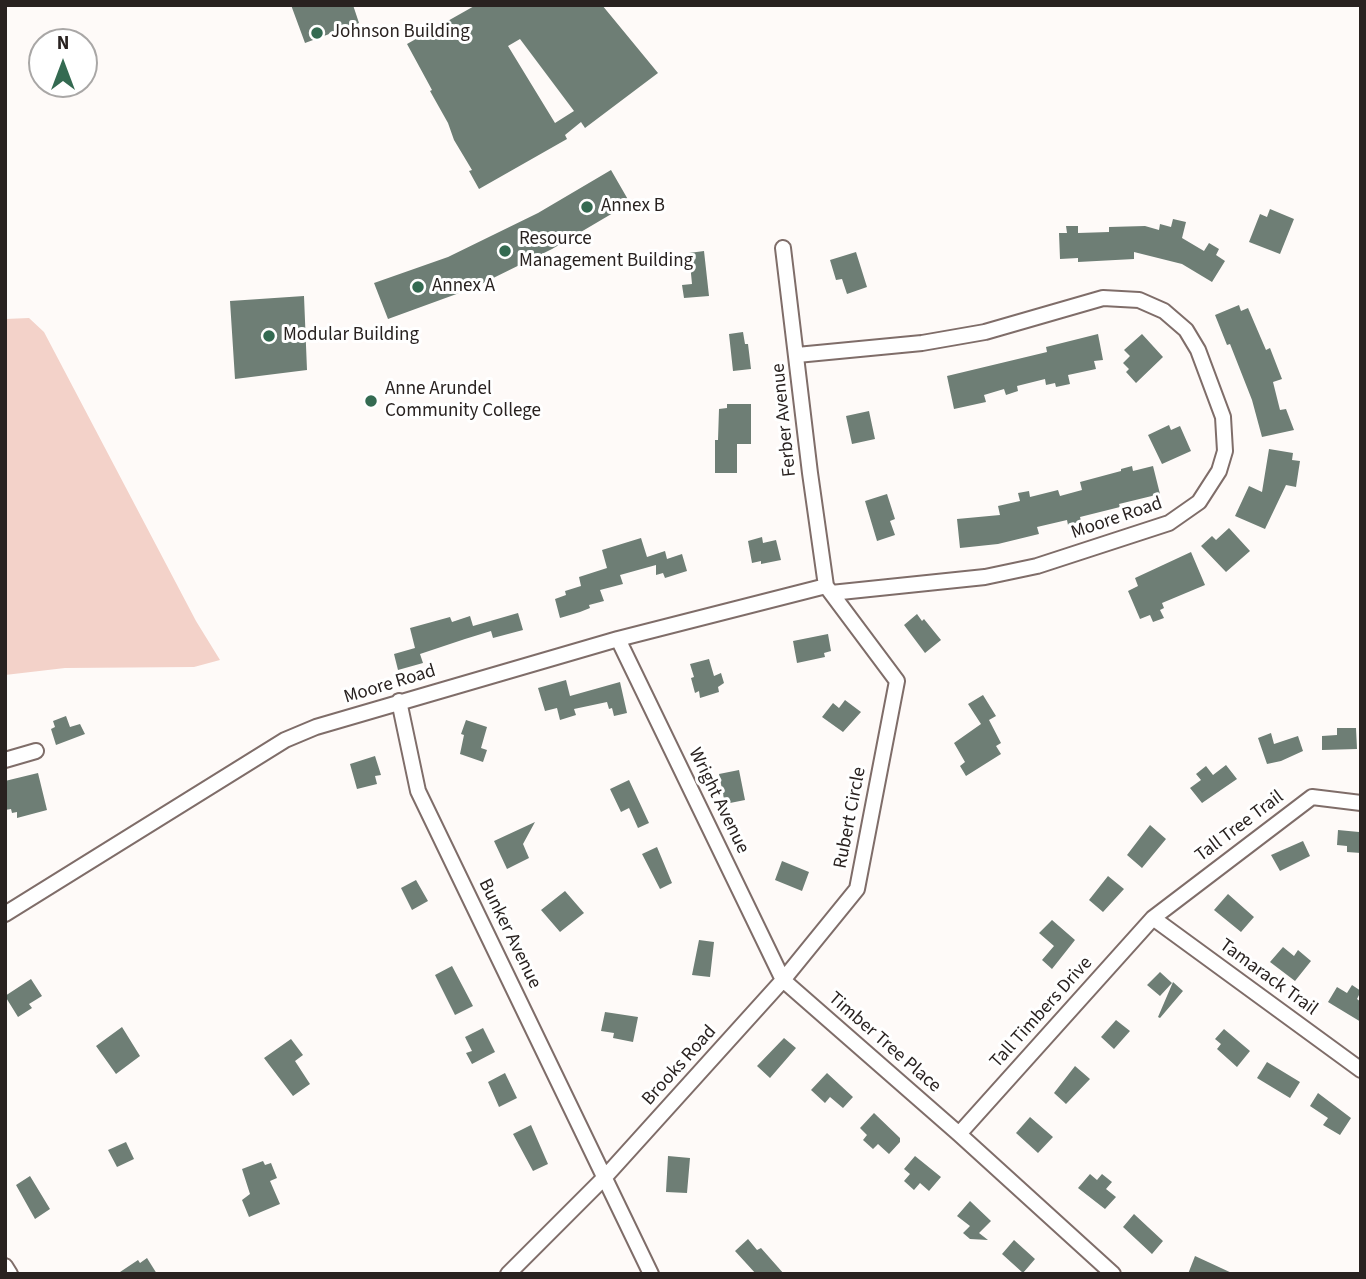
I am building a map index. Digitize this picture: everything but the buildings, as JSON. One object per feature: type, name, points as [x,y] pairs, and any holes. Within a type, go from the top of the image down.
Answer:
[{"type":"street","name":"Ferber Avenue","points":[[783,248],[810,473],[828,589]]},
{"type":"street","name":"Moore Road","points":[[5,914],[285,740],[316,727],[618,639],[828,589],[985,577],[1037,566],[1169,523],[1199,502],[1219,471],[1225,451],[1223,417],[1198,351],[1186,330],[1164,311],[1139,300],[1103,298],[985,332],[922,343],[797,355]]},
{"type":"street","name":"Rubert Circle","points":[[783,980],[857,889],[897,681],[828,589]]},
{"type":"street","name":"Wright Avenue","points":[[618,639],[783,980]]},
{"type":"street","name":"Bunker Avenue","points":[[398,701],[418,791],[651,1274]]},
{"type":"street","points":[[5,760],[36,751]]},
{"type":"street","name":"Tall Tree Trail","points":[[1153,918],[1312,797],[1361,803]]},
{"type":"street","name":"Tamarack Trail","points":[[1153,918],[1361,1070]]},
{"type":"street","name":"Tall Timbers Drive","points":[[959,1134],[1153,918]]},
{"type":"street","name":"Timber Tree Place","points":[[783,980],[1113,1274]]},
{"type":"street","name":"Brooks Road","points":[[508,1274],[605,1177],[783,980]]},
{"type":"street","points":[[5,1266],[10,1274]]},
{"type":"shaded area","points":[[29,318],[44,332],[196,621],[220,660],[194,667],[65,668],[5,675],[5,319]]},
{"type":"place","name":"Johnson Building","points":[[317,33]]},
{"type":"place","name":"Annex B","points":[[587,207]]},
{"type":"place","name":"Resource Management Building","points":[[505,251]]},
{"type":"place","name":"Annex A","points":[[418,287]]},
{"type":"place","name":"Modular Building","points":[[269,336]]},
{"type":"place","name":"Anne Arundel Community College","points":[[371,401]]}]
